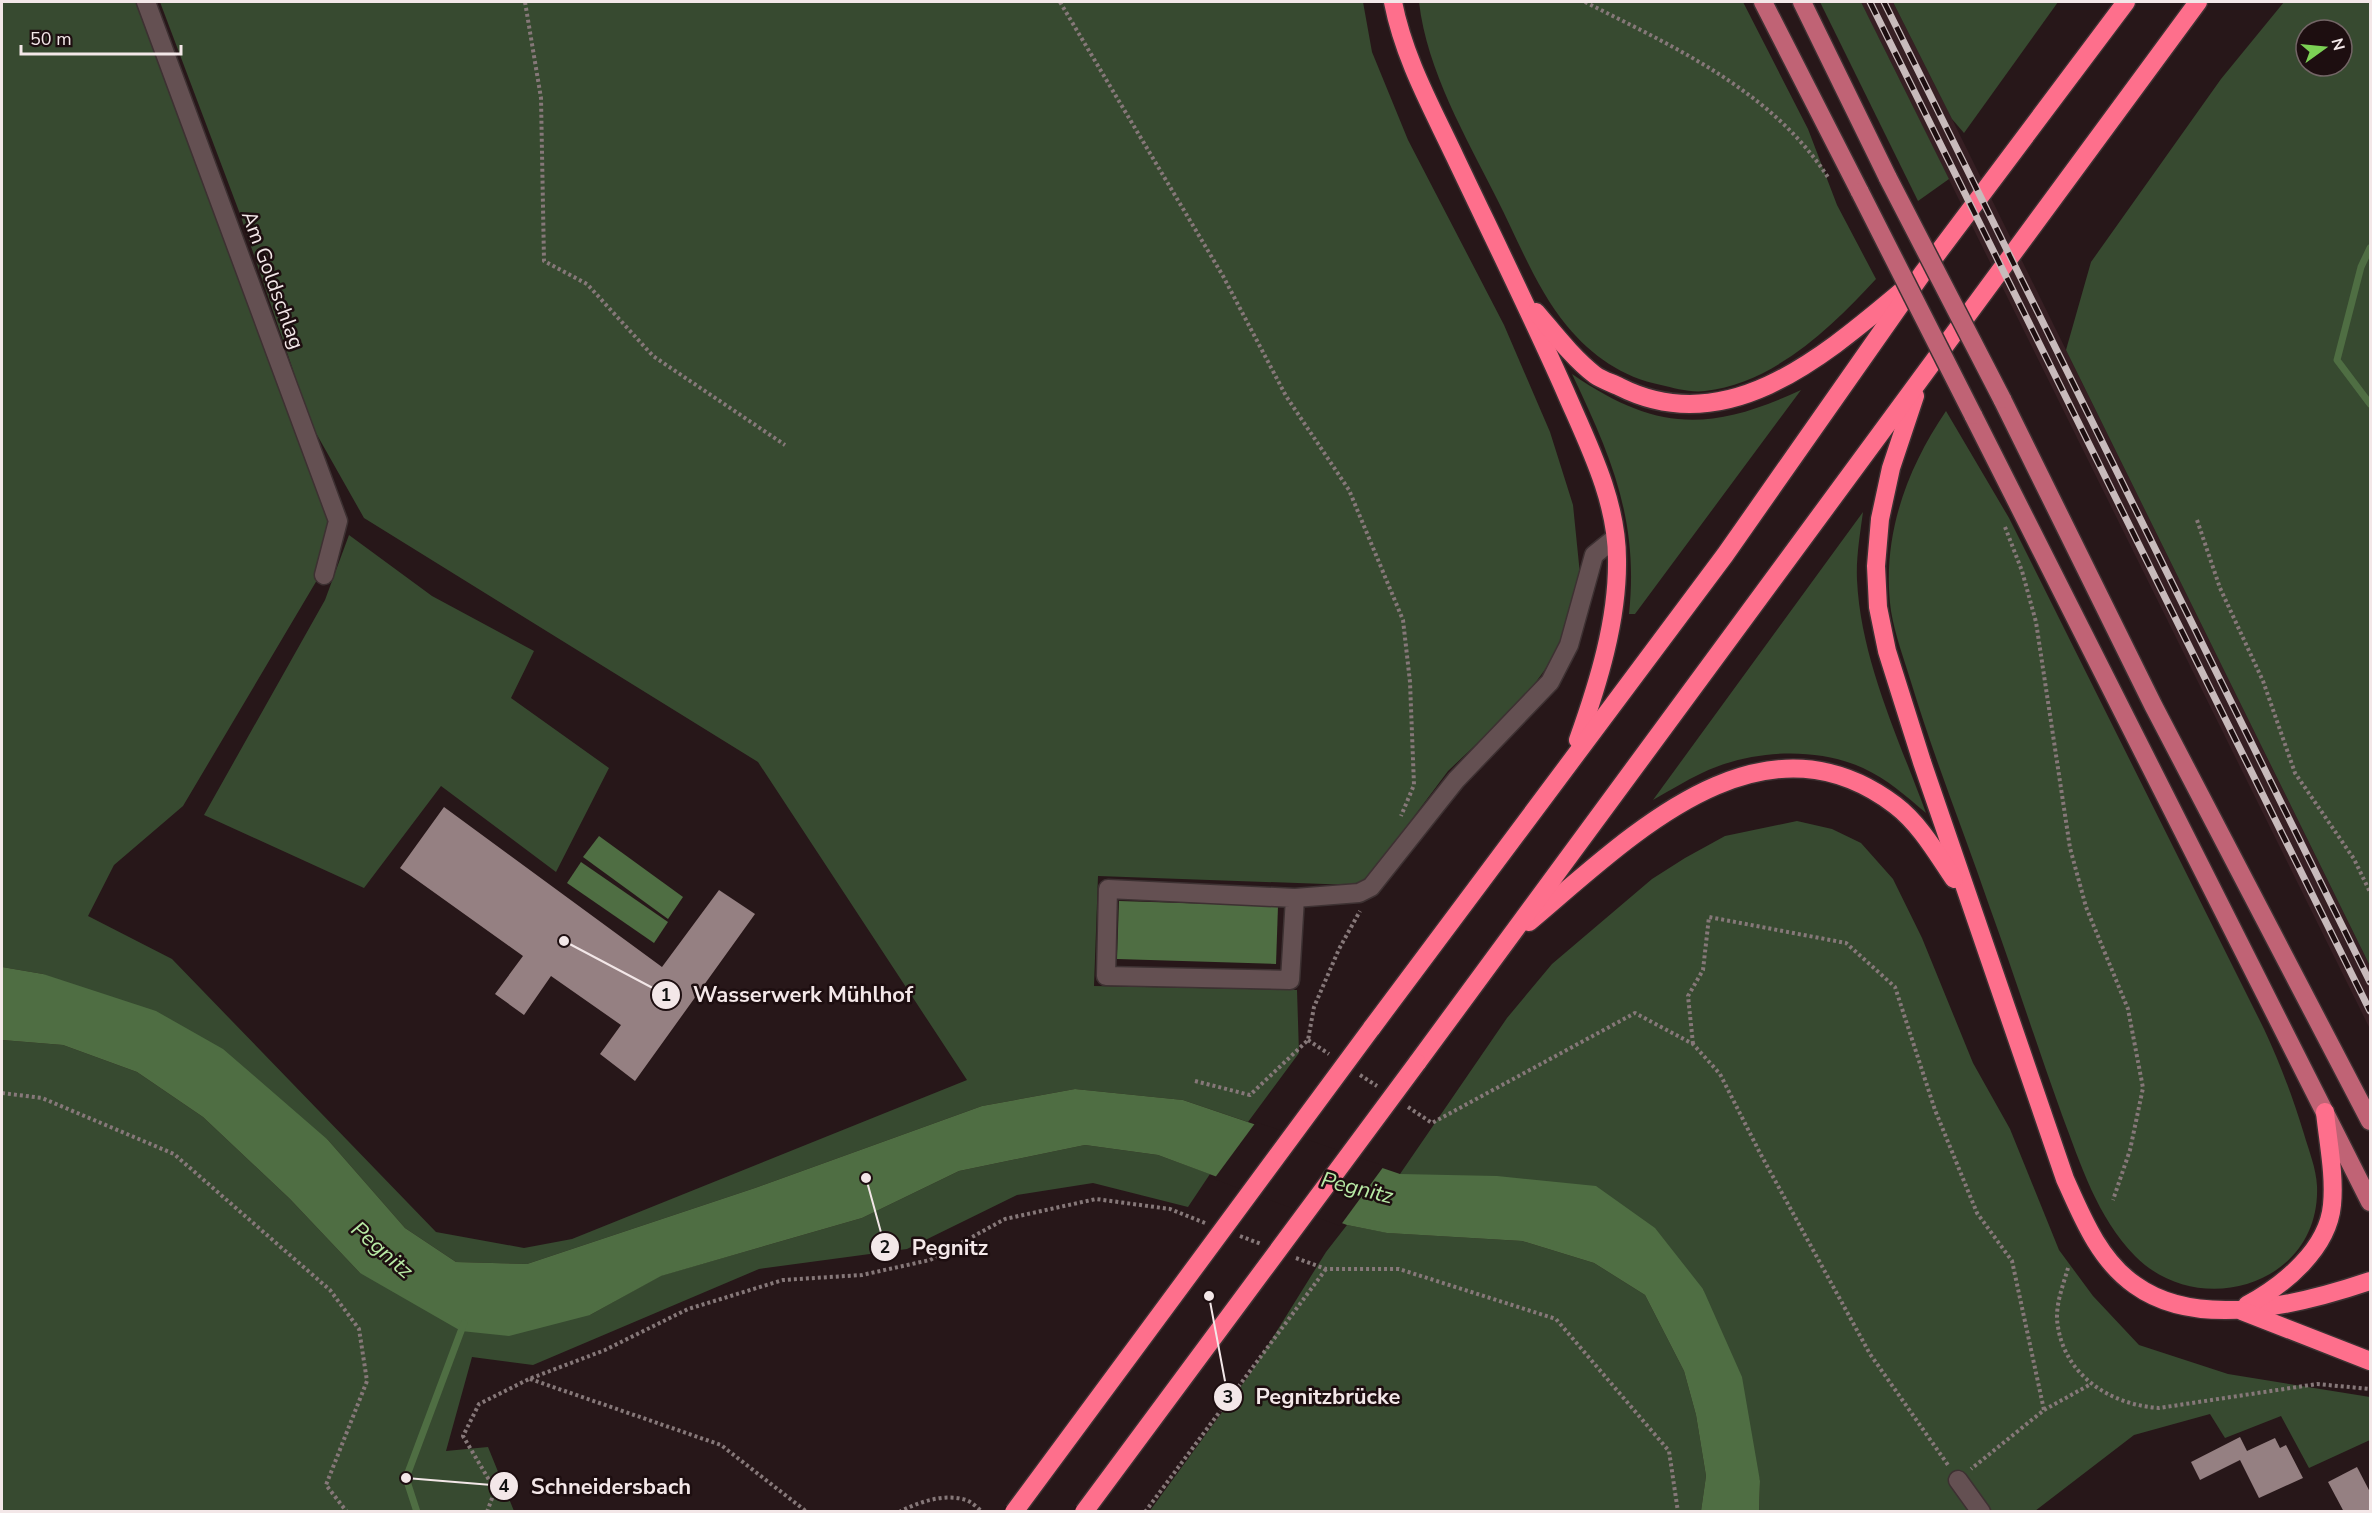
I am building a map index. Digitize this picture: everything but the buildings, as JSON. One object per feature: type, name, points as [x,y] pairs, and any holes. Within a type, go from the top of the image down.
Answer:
[{"type":"highway","points":[[1393,2],[1408,58],[1523,297],[1599,472],[1616,538],[1617,560],[1613,611],[1591,705],[1572,757]]},
{"type":"highway","points":[[1014,1512],[1572,757],[1725,555],[1922,274],[2126,2]]},
{"type":"highway","points":[[1084,1512],[2198,2]]},
{"type":"highway","points":[[1523,297],[1562,342],[1596,375],[1635,395],[1668,404],[1702,405],[1732,399],[1773,384],[1806,365],[1860,326],[1922,274]]},
{"type":"highway","points":[[1922,378],[1891,468],[1880,519],[1876,566],[1878,607],[1887,651],[1966,896],[2065,1179],[2082,1218],[2098,1247],[2135,1285],[2163,1300],[2192,1308],[2238,1310],[2312,1298],[2370,1281]]},
{"type":"highway","points":[[1507,940],[1654,820],[1693,794],[1733,777],[1770,769],[1808,768],[1857,781],[1896,806],[1926,838],[1966,896]]},
{"type":"highway","points":[[2238,1310],[2264,1296],[2285,1280],[2305,1260],[2322,1237],[2332,1207],[2325,1112]]},
{"type":"highway","points":[[2238,1310],[2370,1361]]},
{"type":"main road","points":[[1763,2],[2370,1202]]},
{"type":"main road","points":[[1802,2],[2153,705],[2370,1121]]},
{"type":"street","name":"Am Goldschlag","points":[[146,2],[338,521],[324,575]]},
{"type":"street","points":[[1295,898],[1290,980],[1106,976],[1108,889],[1295,898],[1359,893],[1371,887],[1456,780],[1550,682],[1569,645],[1594,555],[1616,538]]},
{"type":"street","points":[[1958,1480],[1981,1512]]},
{"type":"path","points":[[525,2],[541,98],[544,261],[587,284],[653,356],[785,445]]},
{"type":"path","points":[[1060,2],[1223,276],[1286,396],[1349,490],[1398,609],[1402,620],[1410,682],[1414,785],[1397,826]]},
{"type":"path","points":[[1585,2],[1696,58],[1729,79],[1775,117],[1823,170],[1835,189]]},
{"type":"path","points":[[2001,516],[2022,571],[2036,622],[2070,848],[2086,907],[2128,1010],[2143,1088],[2130,1150],[2113,1200]]},
{"type":"path","points":[[2197,520],[2220,588],[2263,681],[2295,773],[2354,860],[2370,892]]},
{"type":"path","points":[[1195,1082],[1250,1095],[1308,1040],[1314,1007],[1371,887]]},
{"type":"path","points":[[1694,1044],[1688,996],[1703,969],[1709,917],[1846,943],[1895,987],[1935,1110],[1977,1213],[2012,1261],[2044,1410]]},
{"type":"path","points":[[1403,1104],[1432,1124],[1635,1012],[1694,1044],[1720,1074],[1760,1153],[1870,1354],[1958,1480],[2044,1410],[2091,1384]]},
{"type":"path","points":[[1308,1040],[1336,1059]]},
{"type":"path","points":[[1355,1072],[1384,1091]]},
{"type":"path","points":[[2,1093],[42,1098],[174,1154],[330,1290],[359,1329],[367,1381],[326,1485],[347,1512]]},
{"type":"path","points":[[488,1512],[495,1490],[463,1436],[479,1404],[529,1379],[605,1350],[688,1309],[783,1280],[862,1275],[930,1260],[1005,1219],[1096,1199],[1170,1209],[1214,1226]]},
{"type":"path","points":[[1236,1235],[1270,1247]]},
{"type":"path","points":[[1292,1256],[1326,1269],[1399,1269],[1556,1319],[1669,1451],[1678,1512]]},
{"type":"path","points":[[2068,1268],[2058,1301],[2058,1327],[2076,1368],[2091,1384],[2115,1400],[2135,1407],[2159,1408],[2317,1384],[2342,1384],[2370,1389]]},
{"type":"path","points":[[1145,1512],[1326,1269]]},
{"type":"path","points":[[529,1379],[721,1445],[807,1512]]},
{"type":"path","points":[[899,1512],[920,1502],[940,1499],[967,1500],[982,1512]]},
{"type":"shaded area","points":[[2,2],[138,2],[270,362],[329,511],[320,575],[183,806],[114,865],[88,916],[172,959],[436,1232],[524,1248],[572,1239],[967,1080],[758,762],[364,518],[312,426],[240,214],[160,2],[1363,2],[1372,52],[1408,140],[1504,325],[1550,432],[1573,505],[1582,594],[1563,645],[1522,701],[1448,771],[1368,878],[1352,885],[1098,876],[1094,986],[1297,990],[1299,1053],[1248,1122],[1183,1100],[1075,1089],[982,1106],[755,1188],[527,1264],[456,1262],[405,1228],[328,1140],[43,974],[2,967]]},
{"type":"shaded area","points":[[1419,2],[1743,2],[1808,129],[1837,205],[1876,279],[1840,316],[1800,350],[1755,377],[1730,386],[1705,391],[1683,390],[1633,377],[1609,364],[1587,347],[1567,326],[1537,281],[1449,103],[1430,53]]},
{"type":"shaded area","points":[[1820,2],[1861,2],[1949,179],[1918,201]]},
{"type":"shaded area","points":[[1861,2],[1893,2],[1952,119],[2370,966],[2370,1029]]},
{"type":"shaded area","points":[[1893,2],[2058,2],[1964,133],[1952,119]]},
{"type":"shaded area","points":[[2284,2],[2370,2],[2370,966],[2066,350],[2091,262],[2221,79]]},
{"type":"shaded area","points":[[1572,374],[1630,407],[1657,416],[1684,419],[1711,419],[1739,413],[1801,390],[1635,614],[1629,614],[1630,548],[1619,490],[1599,433]]},
{"type":"shaded area","points":[[1946,411],[2009,518],[2264,1029],[2291,1094],[2315,1173],[2317,1186],[2313,1220],[2299,1248],[2278,1269],[2252,1282],[2222,1289],[2191,1286],[2161,1276],[2135,1256],[2110,1225],[2091,1190],[2076,1153],[1939,767],[1897,638],[1891,611],[1889,584],[1893,531],[1908,481]]},
{"type":"shaded area","points":[[1863,512],[1857,580],[1866,640],[1873,670],[1893,728],[1926,813],[1904,794],[1872,772],[1844,761],[1803,754],[1761,756],[1721,765],[1653,800]]},
{"type":"shaded area","points":[[349,535],[432,596],[534,651],[511,698],[609,768],[556,872],[441,786],[364,888],[204,815],[325,600]]},
{"type":"shaded area","points":[[1797,821],[1832,829],[1861,843],[1893,879],[1922,938],[1973,1063],[2010,1129],[2059,1250],[2093,1296],[2139,1345],[2228,1374],[2370,1397],[2370,1440],[2309,1468],[2281,1416],[2225,1438],[2210,1414],[2134,1435],[2035,1511],[1759,1511],[1760,1481],[1703,1289],[1400,1174],[1507,1018],[1552,964],[1652,879],[1685,858],[1725,836]]},
{"type":"shaded area","points":[[2,1040],[63,1045],[137,1072],[203,1117],[290,1199],[360,1273],[590,1315],[660,1276],[862,1218],[959,1171],[1085,1145],[1158,1155],[1210,1174],[1188,1207],[1093,1183],[1017,1195],[907,1249],[759,1269],[533,1365],[472,1357],[446,1451],[488,1447],[514,1511],[2,1511]]},
{"type":"shaded area","points":[[1347,1225],[1388,1233],[1522,1241],[1594,1263],[1645,1295],[1684,1371],[1696,1415],[1706,1476],[1701,1511],[1149,1512],[1250,1374],[1326,1252]]},
{"type":"water","points":[[599,836],[683,897],[668,919],[583,857]]},
{"type":"water","points":[[581,862],[668,922],[654,943],[567,883]]},
{"type":"water","points":[[1119,901],[1278,906],[1276,964],[1117,959]]},
{"type":"water","points":[[2,967],[43,974],[156,1011],[223,1049],[328,1140],[405,1228],[456,1262],[527,1264],[755,1188],[982,1106],[1075,1089],[1183,1100],[1400,1174],[1497,1176],[1596,1186],[1655,1228],[1703,1289],[1742,1377],[1760,1481],[1759,1511],[1701,1511],[1706,1476],[1696,1415],[1684,1371],[1645,1295],[1594,1263],[1522,1241],[1387,1233],[1347,1225],[1158,1155],[1085,1145],[959,1171],[862,1218],[661,1276],[590,1315],[509,1336],[461,1331],[360,1273],[290,1199],[203,1117],[137,1072],[63,1045],[2,1040]]},
{"type":"pier","points":[[1256,1122],[1384,1166],[1340,1226],[1214,1179]]},
{"type":"waterway","points":[[2370,248],[2361,267],[2337,360],[2370,404]]},
{"type":"waterway","points":[[417,1512],[406,1478],[464,1323]]},
{"type":"railway","points":[[1870,2],[2370,1011]]},
{"type":"railway","points":[[1884,2],[2370,982]]},
{"type":"place","name":"Wasserwerk Mühlhof","points":[[564,941]]},
{"type":"place","name":"Pegnitz","points":[[866,1178]]},
{"type":"place","name":"Pegnitzbrücke","points":[[1209,1296]]},
{"type":"place","name":"Schneidersbach","points":[[406,1478]]}]
